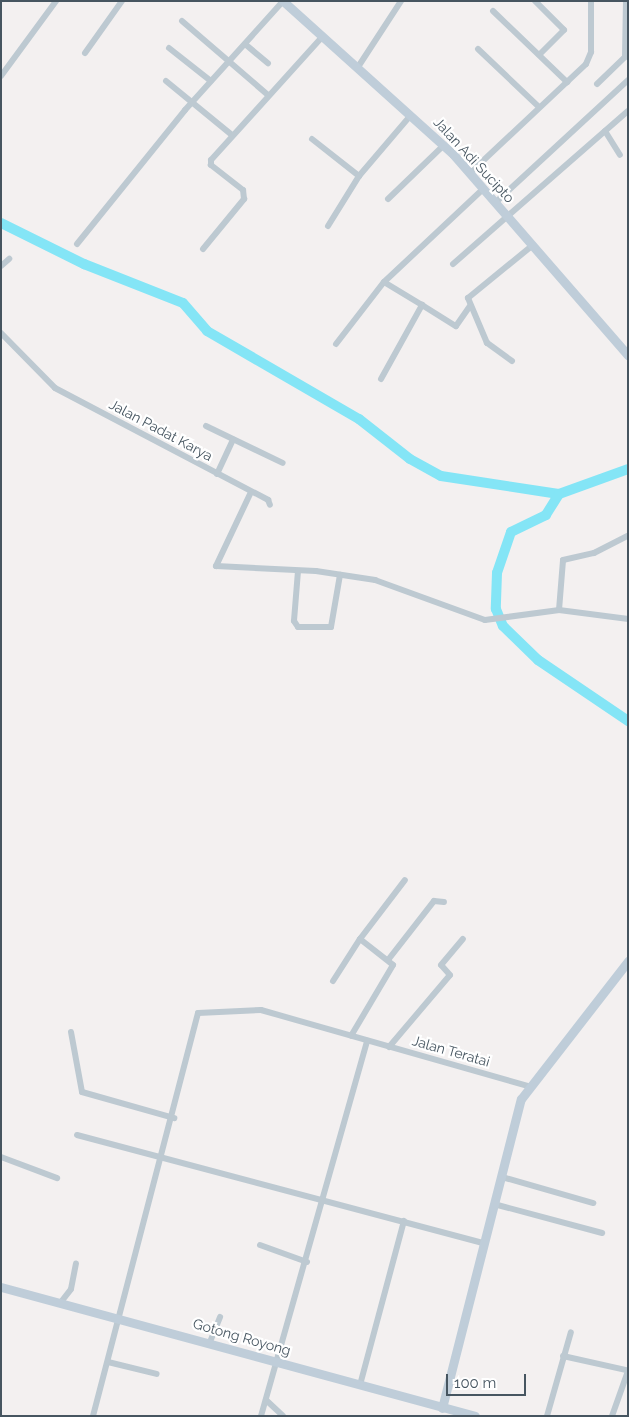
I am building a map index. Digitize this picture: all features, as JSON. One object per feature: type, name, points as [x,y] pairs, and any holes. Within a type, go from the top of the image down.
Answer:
[{"type":"street","points":[[1,76],[56,1]]},
{"type":"street","points":[[85,53],[122,1]]},
{"type":"street","points":[[77,244],[191,103],[283,1]]},
{"type":"street","name":"Jalan Adi Sucipto","points":[[283,1],[444,145],[470,172],[628,355]]},
{"type":"street","points":[[358,67],[401,1]]},
{"type":"street","points":[[535,1],[564,30],[539,55]]},
{"type":"street","points":[[470,172],[588,60],[591,1]]},
{"type":"street","points":[[596,84],[625,57],[626,1]]},
{"type":"street","points":[[494,11],[567,82]]},
{"type":"street","points":[[182,21],[268,95]]},
{"type":"street","points":[[203,249],[244,199],[241,188],[211,164],[232,135],[323,36]]},
{"type":"street","points":[[245,44],[268,63]]},
{"type":"street","points":[[169,48],[211,82]]},
{"type":"street","points":[[478,49],[539,107]]},
{"type":"street","points":[[496,202],[628,80]]},
{"type":"street","points":[[166,81],[232,135]]},
{"type":"street","points":[[453,264],[628,111]]},
{"type":"street","points":[[328,226],[359,176],[410,115]]},
{"type":"street","points":[[605,131],[620,155]]},
{"type":"street","points":[[312,139],[359,176]]},
{"type":"street","points":[[388,199],[444,145]]},
{"type":"street","points":[[336,344],[384,282],[484,188]]},
{"type":"street","points":[[512,361],[486,343],[470,306],[471,293],[533,245]]},
{"type":"street","points":[[1,266],[9,259]]},
{"type":"street","points":[[384,282],[456,326],[470,306]]},
{"type":"street","points":[[381,379],[422,305]]},
{"type":"street","name":"Jalan Padat Karya","points":[[1,333],[55,388],[251,492],[270,505]]},
{"type":"street","points":[[206,426],[283,463]]},
{"type":"street","points":[[217,474],[233,440]]},
{"type":"street","points":[[251,492],[216,566],[298,571],[375,580],[492,620],[559,610],[628,619]]},
{"type":"street","points":[[559,610],[563,560],[594,553],[628,536]]},
{"type":"street","points":[[298,571],[294,620],[298,627],[331,627],[340,575]]},
{"type":"street","points":[[333,981],[360,938],[405,880]]},
{"type":"street","points":[[388,960],[434,901],[444,902]]},
{"type":"street","points":[[351,1036],[392,967],[388,960],[360,938]]},
{"type":"street","points":[[389,1047],[450,976],[441,965],[463,939]]},
{"type":"street","points":[[441,1412],[482,1243],[528,1086],[628,960]]},
{"type":"street","name":"Jalan Teratai","points":[[174,1118],[198,1013],[261,1010],[528,1086]]},
{"type":"street","points":[[71,1032],[82,1092],[174,1118],[93,1416]]},
{"type":"street","points":[[262,1416],[308,1262],[367,1041]]},
{"type":"street","points":[[77,1134],[163,1161],[324,1199],[482,1243]]},
{"type":"street","points":[[1,1157],[57,1178]]},
{"type":"street","points":[[502,1177],[593,1203]]},
{"type":"street","points":[[494,1204],[602,1234]]},
{"type":"street","points":[[360,1384],[404,1221]]},
{"type":"street","points":[[260,1245],[308,1262]]},
{"type":"street","points":[[61,1302],[71,1289],[76,1263]]},
{"type":"street","name":"Gotong Royong","points":[[1,1286],[360,1384],[441,1412],[475,1416]]},
{"type":"street","points":[[210,1342],[220,1317]]},
{"type":"street","points":[[547,1416],[571,1332]]},
{"type":"street","points":[[564,1356],[627,1370],[612,1416]]},
{"type":"street","points":[[108,1362],[157,1374]]},
{"type":"street","points":[[266,1400],[282,1416]]},
{"type":"waterway","points":[[1,223],[84,264],[183,303],[207,331],[359,419],[410,459],[441,476],[559,494],[628,469]]},
{"type":"waterway","points":[[559,494],[546,515],[511,532],[497,573],[496,609],[503,626],[538,660],[628,721]]}]
